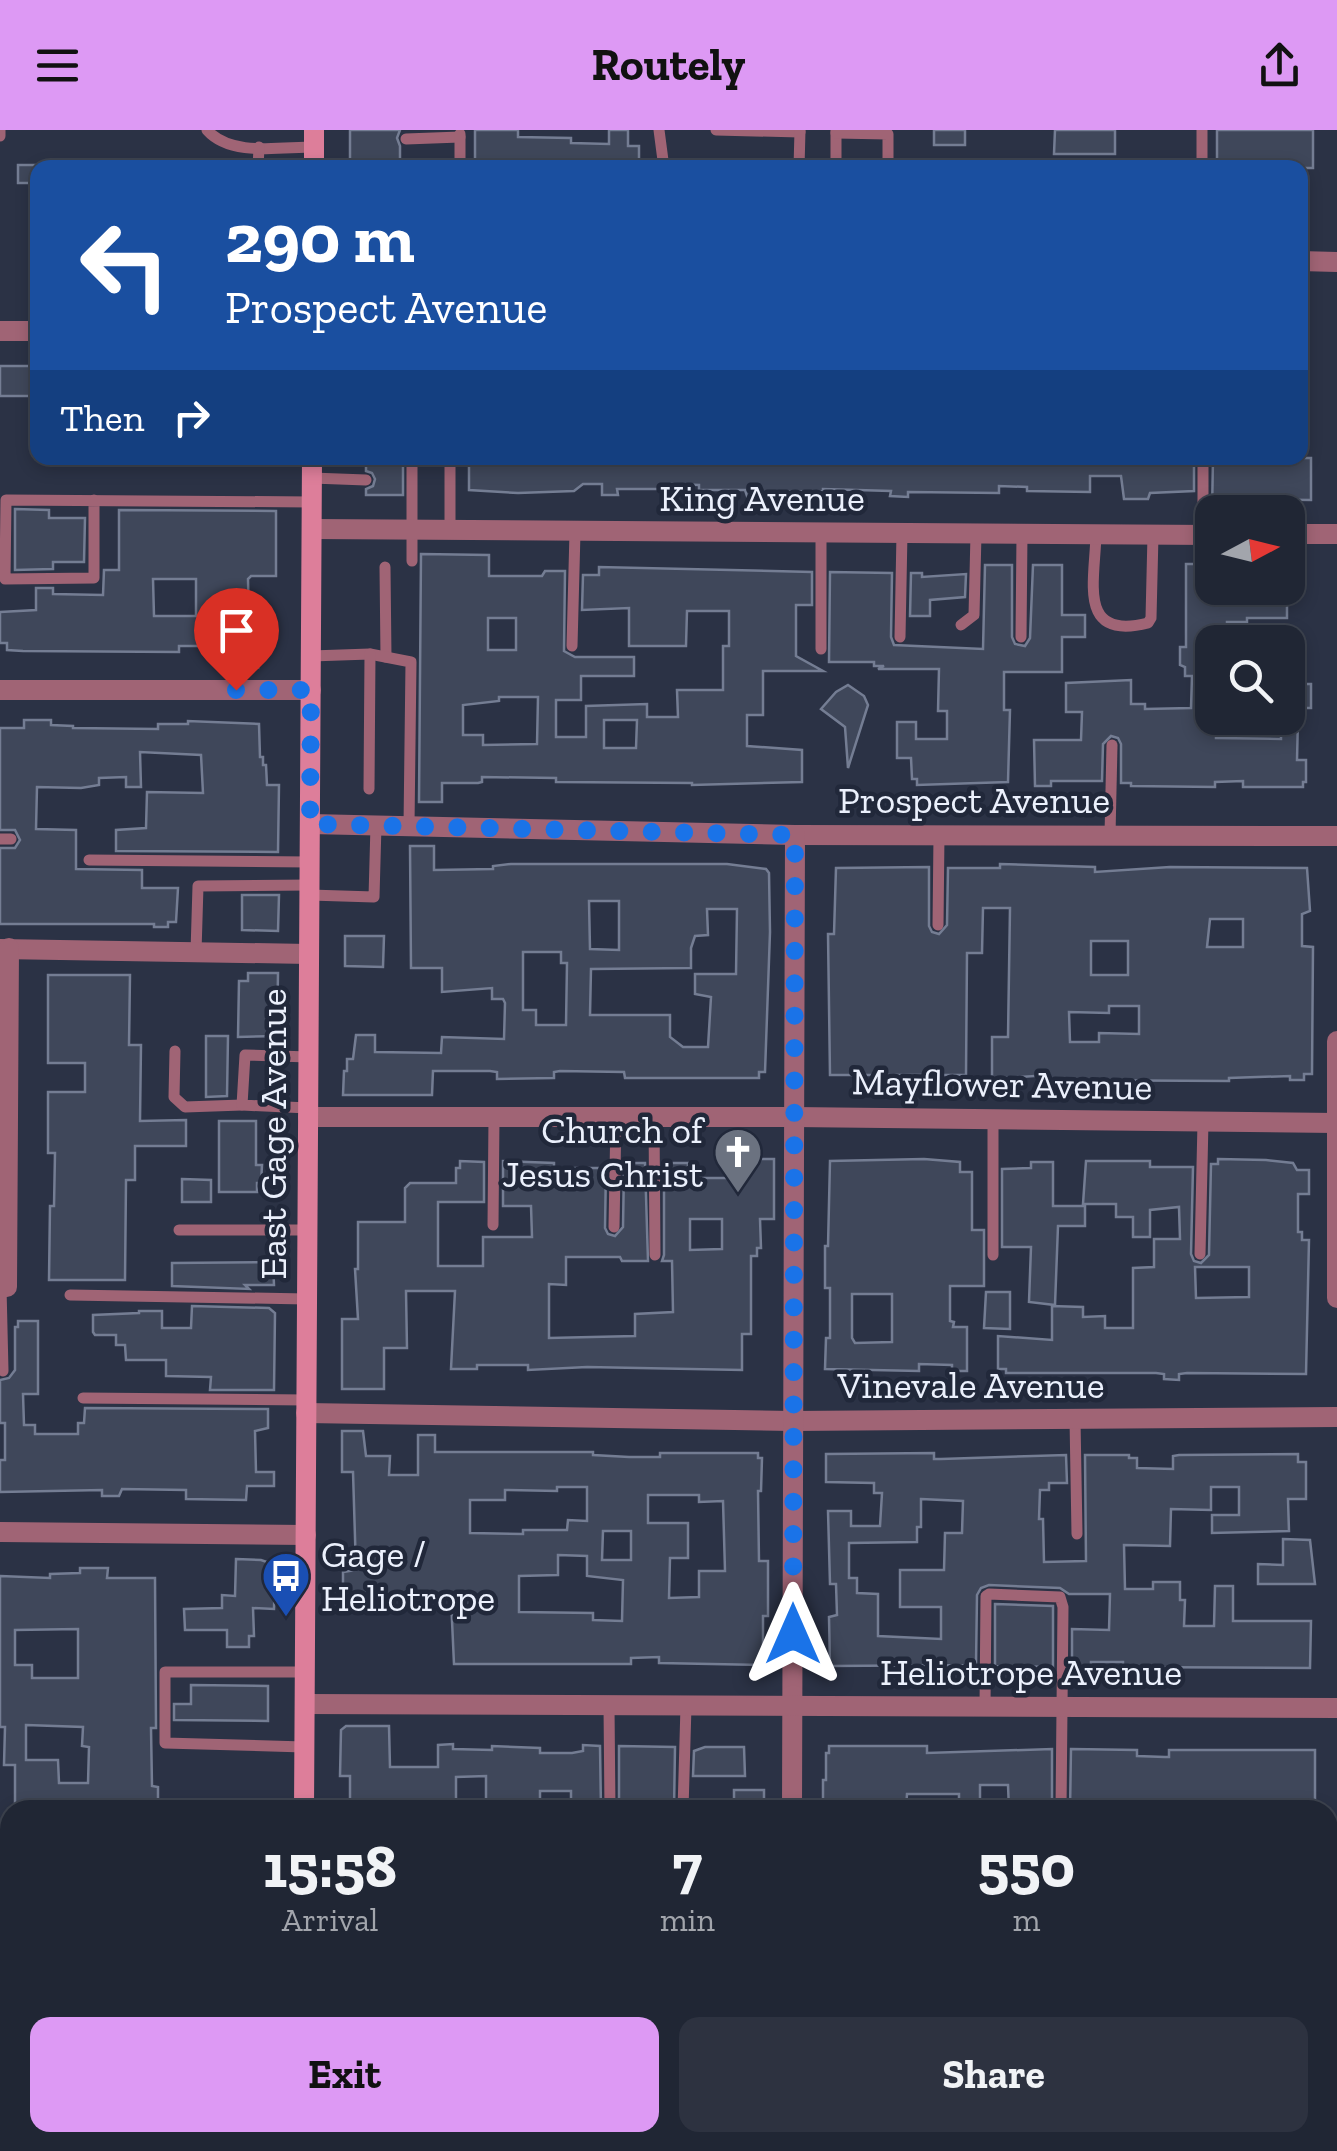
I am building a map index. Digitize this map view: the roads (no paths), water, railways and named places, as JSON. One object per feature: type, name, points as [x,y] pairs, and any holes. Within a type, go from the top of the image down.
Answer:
[{"type":"main road","name":"East Gage Avenue","points":[[304,1800],[312,468]]},
{"type":"street","points":[[1308,262],[1337,262]]},
{"type":"street","points":[[0,331],[30,331]]},
{"type":"street","name":"King Avenue","points":[[312,529],[1195,534]]},
{"type":"street","points":[[1305,534],[1337,534]]},
{"type":"street","points":[[0,690],[311,690]]},
{"type":"street","name":"Prospect Avenue","points":[[310,824],[795,835],[1337,836]]},
{"type":"street","points":[[792,1800],[795,835]]},
{"type":"street","points":[[3,1287],[4,948],[310,954]]},
{"type":"street","points":[[1337,1040],[1337,1298]]},
{"type":"street","name":"Mayflower Avenue","points":[[308,1113],[1336,1123]]},
{"type":"street","name":"Vinevale Avenue","points":[[307,1406],[792,1421],[1337,1417]]},
{"type":"street","points":[[0,1532],[306,1535]]},
{"type":"street","name":"Heliotrope Avenue","points":[[305,1704],[1337,1708]]},
{"type":"lane","points":[[206,130],[219,143],[234,147],[314,148]]},
{"type":"lane","points":[[659,130],[663,160]]},
{"type":"lane","points":[[716,130],[800,131],[799,160]]},
{"type":"lane","points":[[1202,130],[1202,160]]},
{"type":"lane","points":[[836,160],[836,131],[888,134],[888,160]]},
{"type":"lane","points":[[406,139],[460,134],[460,160]]},
{"type":"lane","points":[[258,160],[259,147]]},
{"type":"lane","points":[[412,465],[412,561]]},
{"type":"lane","points":[[450,465],[450,531]]},
{"type":"lane","points":[[1203,465],[1205,495]]},
{"type":"lane","points":[[312,468],[366,480]]},
{"type":"lane","points":[[94,500],[94,578],[5,579],[6,500],[94,500],[312,502]]},
{"type":"lane","points":[[572,646],[575,532]]},
{"type":"lane","points":[[821,533],[821,649]]},
{"type":"lane","points":[[900,637],[902,533]]},
{"type":"lane","points":[[961,625],[974,615],[976,534]]},
{"type":"lane","points":[[1021,637],[1022,534]]},
{"type":"lane","points":[[1096,534],[1094,600],[1098,615],[1107,624],[1140,626],[1152,618],[1153,534]]},
{"type":"lane","points":[[385,568],[386,658]]},
{"type":"lane","points":[[311,656],[370,654],[411,662],[409,826]]},
{"type":"lane","points":[[369,789],[370,654]]},
{"type":"lane","points":[[1110,835],[1112,745]]},
{"type":"lane","points":[[196,952],[198,886],[374,897],[376,825]]},
{"type":"lane","points":[[938,925],[939,835]]},
{"type":"lane","points":[[88,860],[310,862]]},
{"type":"lane","points":[[175,1051],[174,1097],[185,1107],[242,1105],[308,1113]]},
{"type":"lane","points":[[242,1105],[245,1055],[308,1057]]},
{"type":"lane","points":[[493,1225],[494,1117]]},
{"type":"lane","points":[[614,1227],[616,1117]]},
{"type":"lane","points":[[654,1117],[656,1254]]},
{"type":"lane","points":[[993,1119],[994,1255]]},
{"type":"lane","points":[[1200,1254],[1202,1122]]},
{"type":"lane","points":[[179,1230],[308,1230]]},
{"type":"lane","points":[[3,1287],[3,1371]]},
{"type":"lane","points":[[70,1295],[307,1299]]},
{"type":"lane","points":[[83,1398],[307,1406]]},
{"type":"lane","points":[[1075,1419],[1076,1534]]},
{"type":"lane","points":[[985,1708],[988,1594],[1060,1597],[1062,1800]]},
{"type":"lane","points":[[304,1747],[165,1743],[164,1672],[305,1672]]},
{"type":"lane","points":[[609,1706],[610,1800]]},
{"type":"lane","points":[[683,1800],[686,1706]]},
{"type":"place","name":"Church of Jesus Christ","points":[[738,1194]]},
{"type":"place","name":"Gage / Heliotrope","points":[[286,1618]]}]
